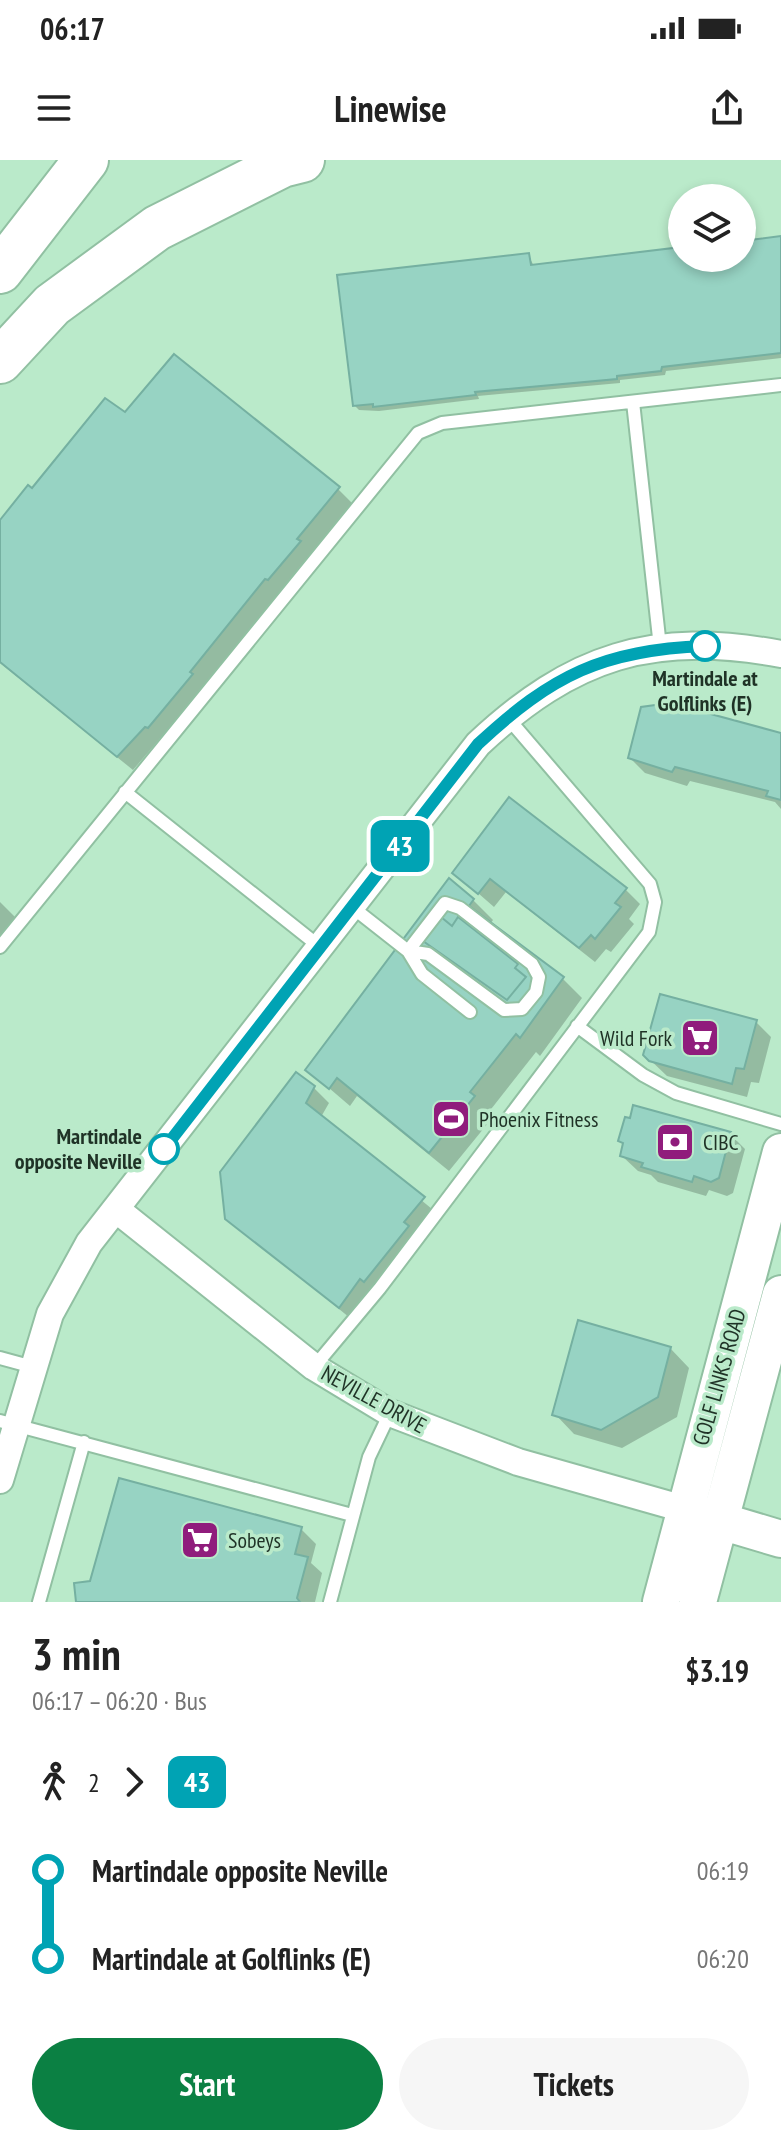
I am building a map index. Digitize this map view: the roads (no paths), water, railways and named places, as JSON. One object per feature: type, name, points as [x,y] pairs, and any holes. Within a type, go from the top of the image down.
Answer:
[{"type":"highway","points":[[0,271],[86,160]]},
{"type":"highway","points":[[0,361],[52,305],[157,228],[282,165],[302,160]]},
{"type":"main road","name":"GOLF LINKS ROAD","points":[[661,1602],[781,1152]]},
{"type":"main road","name":"GOLF LINKS ROAD","points":[[698,1602],[781,1294]]},
{"type":"main road","name":"NEVILLE DRIVE","points":[[684,1509],[781,1539]]},
{"type":"street","points":[[0,1480],[8,1423],[33,1367],[57,1300],[89,1243],[478,744],[507,717],[567,675],[617,657],[660,647],[705,646],[781,654]]},
{"type":"street","name":"NEVILLE DRIVE","points":[[117,1210],[314,1367],[390,1413],[518,1462],[684,1509]]},
{"type":"lane","points":[[0,947],[418,433],[442,423],[781,385]]},
{"type":"lane","points":[[633,402],[660,647]]},
{"type":"lane","points":[[314,1367],[380,1288],[649,932],[655,902],[650,884],[507,717]]},
{"type":"lane","points":[[125,792],[320,947]]},
{"type":"lane","points":[[445,903],[460,908],[532,964],[539,977],[536,992],[522,1009],[504,1010],[428,954],[408,951],[445,903]]},
{"type":"lane","points":[[352,907],[408,951],[422,974],[470,1012]]},
{"type":"lane","points":[[577,1026],[643,1075],[676,1093],[781,1124]]},
{"type":"lane","points":[[0,1358],[33,1367]]},
{"type":"lane","points":[[330,1602],[369,1457],[390,1413]]},
{"type":"lane","points":[[8,1423],[352,1515]]},
{"type":"lane","points":[[39,1602],[84,1442]]},
{"type":"place","name":"Martindale at Golflinks (E)","points":[[705,646]]},
{"type":"place","name":"Wild Fork","points":[[700,1038]]},
{"type":"place","name":"Phoenix Fitness","points":[[451,1119]]},
{"type":"place","name":"CIBC","points":[[675,1142]]},
{"type":"place","name":"Martindale opposite Neville","points":[[164,1149]]},
{"type":"place","name":"Sobeys","points":[[200,1540]]}]
